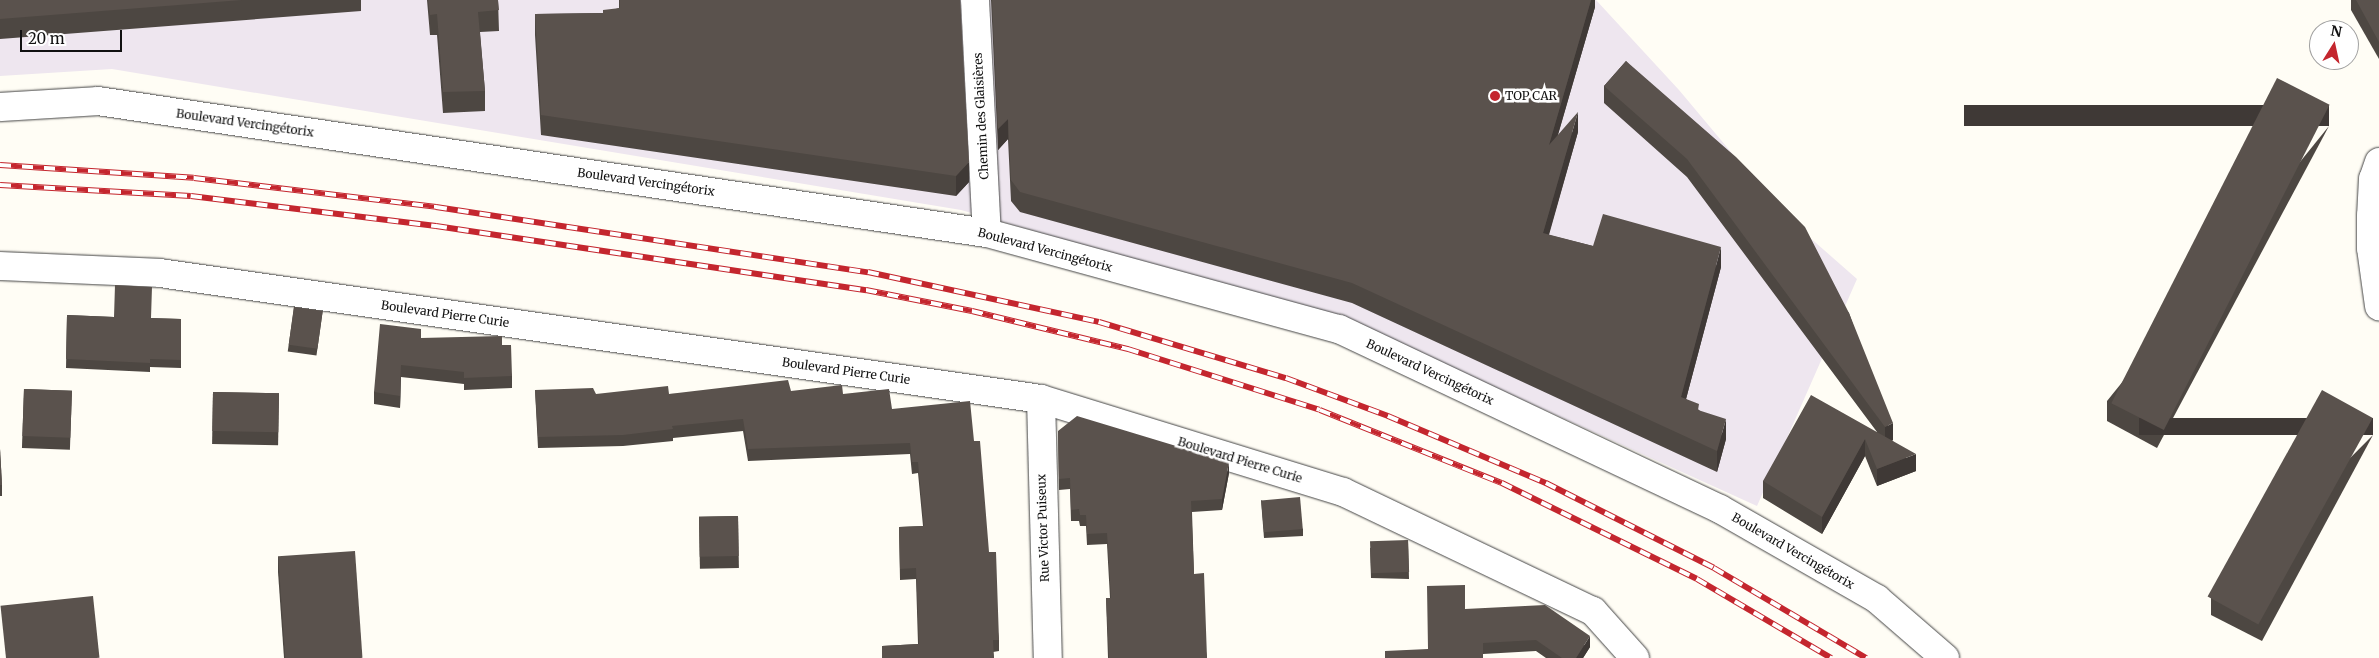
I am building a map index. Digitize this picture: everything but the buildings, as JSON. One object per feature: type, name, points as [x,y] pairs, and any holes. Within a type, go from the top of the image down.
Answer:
[{"type":"street","name":"Chemin des Glaisières","points":[[975,0],[987,233]]},
{"type":"street","name":"Boulevard Vercingétorix","points":[[0,107],[98,100],[987,233],[1339,329],[1720,509],[1877,599],[1945,658]]},
{"type":"street","points":[[2379,162],[2373,179],[2371,248],[2379,306]]},
{"type":"street","name":"Boulevard Pierre Curie","points":[[0,266],[160,274],[1041,399],[1343,492],[1593,611],[1635,658]]},
{"type":"street","name":"Rue Victor Puiseux","points":[[1041,399],[1048,658]]},
{"type":"shaded area","points":[[0,0],[1596,0],[1679,90],[1783,214],[1857,279],[1757,506],[1353,323],[961,210],[112,69],[0,76]]},
{"type":"railway","points":[[0,165],[194,178],[436,207],[868,272],[1099,322],[1286,378],[1388,416],[1546,483],[1714,568],[1866,658]]},
{"type":"railway","points":[[0,185],[191,196],[436,226],[866,290],[972,311],[1128,349],[1320,410],[1502,483],[1697,579],[1831,658]]},
{"type":"place","name":"TOP CAR","points":[[1495,96]]}]
